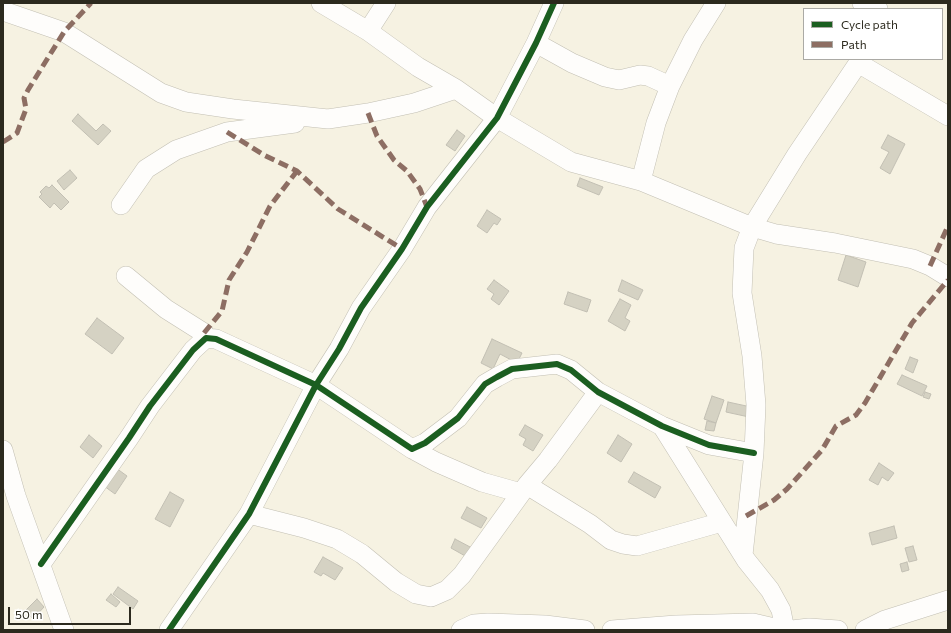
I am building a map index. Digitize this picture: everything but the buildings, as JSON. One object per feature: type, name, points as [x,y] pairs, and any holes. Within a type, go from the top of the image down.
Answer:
[{"type":"street","points":[[320,3],[368,31],[418,67],[456,89],[497,118],[571,162],[641,181],[752,227],[776,234],[835,243],[913,259],[930,266],[948,277]]},
{"type":"street","points":[[368,31],[386,3]]},
{"type":"street","points":[[169,630],[249,514],[316,385],[339,350],[361,308],[402,249],[427,207],[497,118],[536,43],[554,3]]},
{"type":"street","points":[[641,181],[656,123],[670,86],[693,40],[716,3]]},
{"type":"street","points":[[862,3],[875,8]]},
{"type":"street","points":[[3,11],[64,32],[161,93],[186,102],[233,109],[328,119]]},
{"type":"street","points":[[536,43],[572,63],[605,77],[619,80],[640,75],[648,76],[670,86]]},
{"type":"street","points":[[743,555],[754,453],[756,406],[742,277],[744,248],[752,227],[805,142],[860,61],[948,116]]},
{"type":"street","points":[[121,205],[146,169],[176,150],[226,132],[368,113],[414,103],[456,89]]},
{"type":"street","points":[[126,276],[166,308],[204,333],[206,338]]},
{"type":"street","points":[[41,564],[125,445],[150,406],[193,350],[206,338],[216,338],[316,385],[412,449],[436,462],[482,482],[524,489],[590,524],[611,540],[637,546],[722,522]]},
{"type":"street","points":[[412,449],[425,443],[458,418],[486,384],[512,369],[558,364],[571,370],[598,392],[662,426],[709,445],[754,453]]},
{"type":"street","points":[[249,514],[304,528],[337,539],[362,554],[396,582],[416,594],[431,596],[447,590],[462,575],[524,489],[548,460],[598,392]]},
{"type":"street","points":[[612,630],[676,625],[752,623],[784,630],[781,610],[770,590],[743,555],[662,426]]},
{"type":"street","points":[[3,456],[64,630]]},
{"type":"street","points":[[865,630],[885,620],[948,600]]},
{"type":"street","points":[[461,630],[474,624],[488,623],[545,625],[585,630]]},
{"type":"street","points":[[792,630],[809,628],[838,630]]},
{"type":"marked path","points":[[3,142],[17,133],[26,109],[24,98],[64,32],[91,3]]},
{"type":"marked path","points":[[368,113],[377,136],[394,160],[407,171],[420,189],[427,207]]},
{"type":"marked path","points":[[227,132],[264,155],[297,171],[338,209],[402,249]]},
{"type":"marked path","points":[[204,333],[222,311],[229,280],[247,252],[270,206],[297,171]]},
{"type":"marked path","points":[[930,266],[948,226]]},
{"type":"marked path","points":[[746,516],[774,500],[787,489],[822,450],[836,426],[856,415],[865,403],[912,323],[948,280]]},
{"type":"cycle path","points":[[169,630],[249,514],[316,385],[339,349],[361,308],[402,249],[427,207],[497,118],[536,43],[554,3]]},
{"type":"cycle path","points":[[41,564],[150,406],[193,350],[206,338],[216,339],[316,385],[412,449],[425,443],[458,418],[485,384],[512,369],[557,364],[571,370],[598,392],[662,426],[709,445],[754,453]]}]
